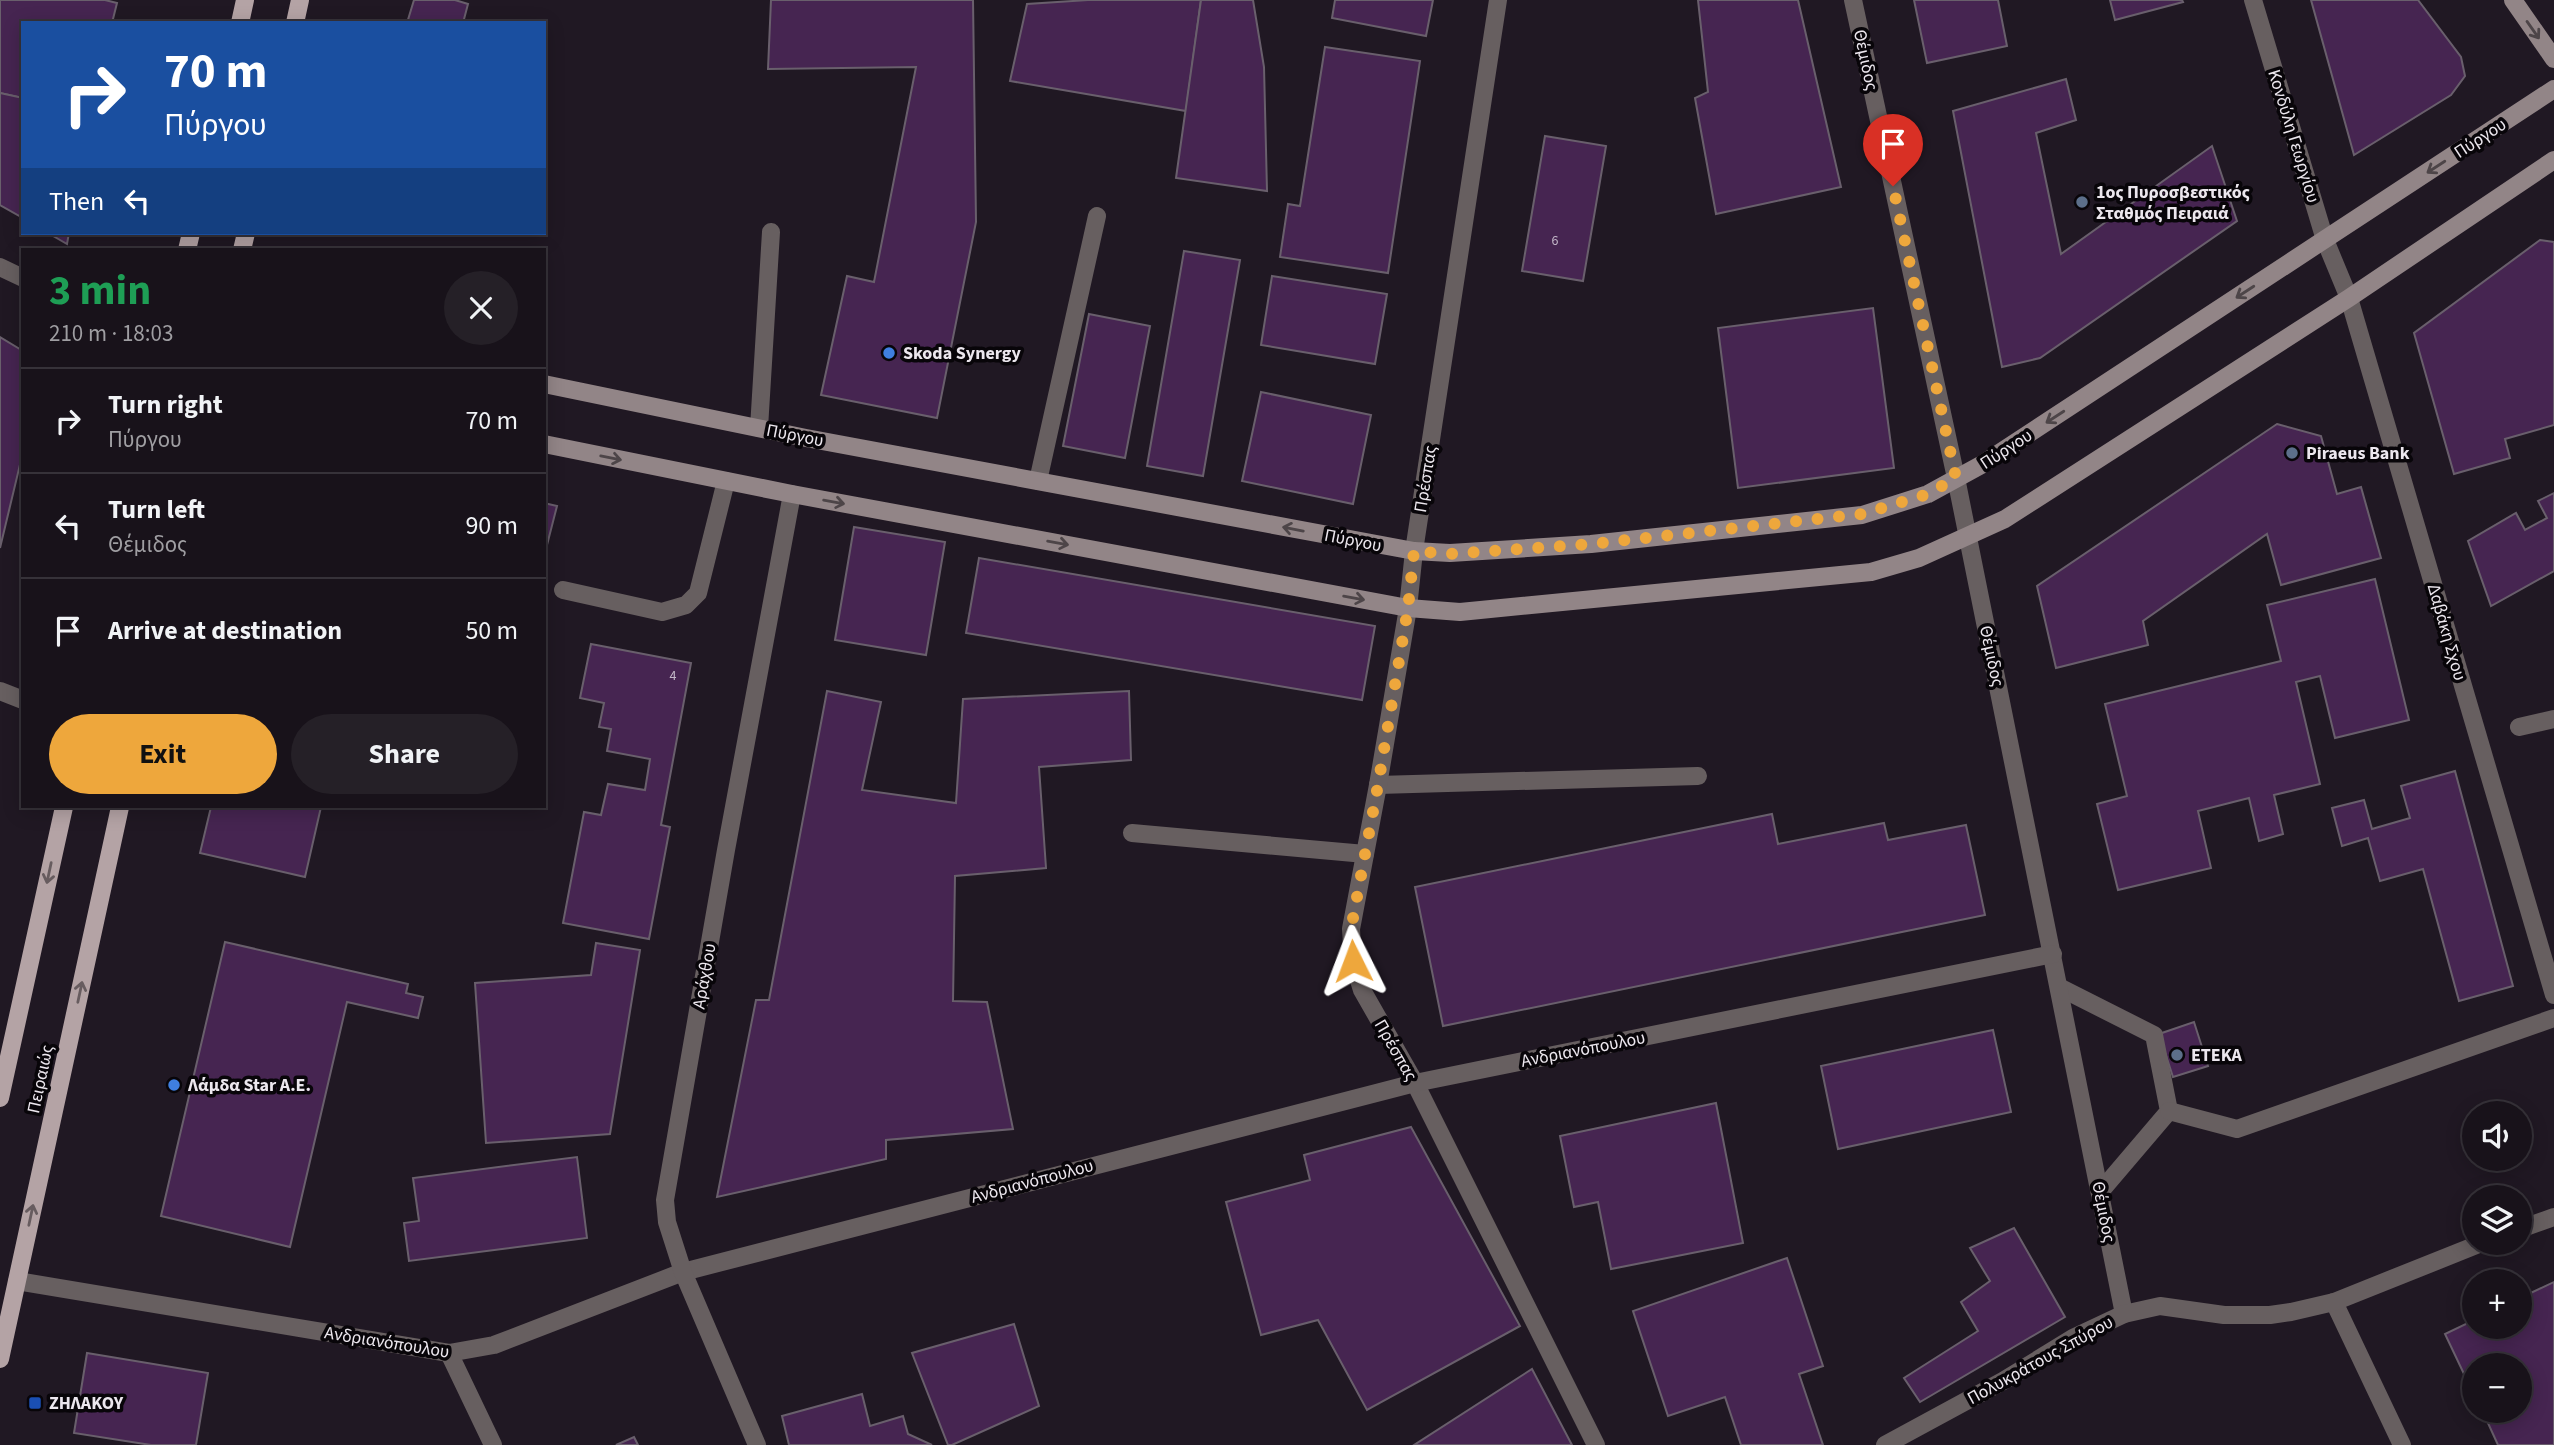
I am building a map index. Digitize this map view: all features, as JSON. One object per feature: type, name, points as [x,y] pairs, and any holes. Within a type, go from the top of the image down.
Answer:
[{"type":"main road","points":[[240,21],[245,0]]},
{"type":"main road","points":[[295,21],[300,0]]},
{"type":"main road","name":"Πειραιώς","points":[[0,1098],[6,1041],[64,808]]},
{"type":"main road","name":"Πειραιώς","points":[[0,1359],[120,808]]},
{"type":"street","name":"Πρέσπας","points":[[1498,0],[1414,551],[1408,608],[1351,929],[1353,961],[1362,990],[1415,1083],[1596,1445]]},
{"type":"street","name":"Θέμιδος","points":[[1853,0],[1956,478],[2124,1314]]},
{"type":"street","name":"Κονδύλη Γεωργίου","points":[[2253,0],[2325,240],[2339,269]]},
{"type":"street","points":[[2512,0],[2554,59]]},
{"type":"street","name":"Πύργου","points":[[546,384],[759,428],[1414,551],[1450,554],[1591,544],[1862,514],[1928,494],[2003,451],[2554,89]]},
{"type":"street","points":[[546,444],[792,494],[1408,608],[1460,612],[1871,572],[1919,558],[2006,519],[2349,298],[2554,160]]},
{"type":"street","points":[[1038,481],[1097,216]]},
{"type":"street","points":[[759,428],[771,232]]},
{"type":"street","points":[[0,267],[21,277]]},
{"type":"street","name":"Δαβάκη Σχου","points":[[2339,269],[2554,995]]},
{"type":"street","points":[[563,590],[662,612],[686,605],[698,593],[726,481]]},
{"type":"street","name":"Αράχθου","points":[[757,1445],[683,1272],[667,1222],[665,1200],[792,494]]},
{"type":"street","points":[[0,691],[21,699]]},
{"type":"street","points":[[2519,727],[2554,719]]},
{"type":"street","points":[[1378,785],[1698,776]]},
{"type":"street","points":[[1132,833],[1365,854]]},
{"type":"street","name":"Ανδριανόπουλου","points":[[17,1281],[449,1353],[472,1351],[683,1272],[1415,1083],[2053,954]]},
{"type":"street","points":[[2059,988],[2154,1035],[2169,1111]]},
{"type":"street","points":[[2169,1111],[2236,1129],[2554,1018]]},
{"type":"street","points":[[2100,1192],[2169,1111]]},
{"type":"street","points":[[2532,1225],[2554,1217]]},
{"type":"street","name":"Πολυκράτους Σπύρου","points":[[1885,1445],[2003,1381],[2073,1338],[2124,1314],[2160,1306],[2224,1315],[2270,1315],[2334,1302],[2462,1251]]},
{"type":"street","points":[[2334,1302],[2402,1445]]},
{"type":"street","points":[[449,1353],[493,1445]]},
{"type":"building","points":[[0,0],[105,0],[117,3],[112,21],[21,21],[21,98],[0,93]]},
{"type":"building","points":[[414,0],[455,0],[468,4],[464,21],[408,21]]},
{"type":"building","points":[[771,0],[973,0],[976,222],[937,418],[821,395],[847,276],[874,282],[916,67],[768,69]]},
{"type":"building","points":[[1088,0],[1201,0],[1186,111],[1010,81],[1027,4]]},
{"type":"building","points":[[1201,0],[1253,0],[1264,67],[1267,191],[1176,178]]},
{"type":"building","points":[[1335,0],[1433,0],[1426,36],[1332,18]]},
{"type":"building","points":[[1698,0],[1798,0],[1841,187],[1716,214],[1695,98],[1708,92]]},
{"type":"building","points":[[1914,0],[1998,0],[2007,46],[1927,63]]},
{"type":"building","points":[[2110,0],[2182,0],[2183,2],[2115,20]]},
{"type":"building","points":[[2311,0],[2418,0],[2461,57],[2465,76],[2451,95],[2354,155]]},
{"type":"building","points":[[1325,47],[1420,61],[1388,273],[1280,257],[1288,204],[1300,206]]},
{"type":"building","points":[[2066,79],[2076,120],[2036,133],[2061,254],[2212,146],[2237,221],[2040,358],[2002,367],[1953,111]]},
{"type":"building","points":[[0,93],[21,98],[21,217],[0,205]]},
{"type":"building","points":[[1545,136],[1606,146],[1583,281],[1522,271]]},
{"type":"building","points":[[51,235],[69,235],[67,244]]},
{"type":"building","points":[[2540,240],[2554,242],[2554,425],[2505,439],[2510,458],[2454,474],[2414,333]]},
{"type":"building","points":[[1184,251],[1240,260],[1203,476],[1147,466]]},
{"type":"building","points":[[1272,276],[1387,294],[1375,364],[1261,345]]},
{"type":"building","points":[[1873,308],[1894,468],[1738,488],[1718,328]]},
{"type":"building","points":[[1089,314],[1150,326],[1125,458],[1063,446]]},
{"type":"building","points":[[0,337],[21,350],[21,460],[0,548]]},
{"type":"building","points":[[1261,392],[1371,415],[1353,504],[1242,481]]},
{"type":"building","points":[[2277,424],[2321,436],[2337,494],[2361,487],[2381,558],[2281,585],[2267,534],[2143,621],[2148,645],[2056,668],[2037,586]]},
{"type":"building","points":[[2554,493],[2554,571],[2491,606],[2468,541],[2516,513],[2525,530],[2547,518],[2538,501]]},
{"type":"building","points":[[546,503],[557,506],[546,545]]},
{"type":"building","points":[[854,527],[945,542],[926,655],[835,640]]},
{"type":"building","points":[[979,558],[1375,626],[1362,700],[966,633]]},
{"type":"building","points":[[2375,579],[2409,720],[2335,738],[2320,676],[2296,682],[2320,784],[2274,795],[2283,834],[2259,841],[2249,798],[2198,811],[2211,868],[2118,890],[2097,804],[2127,796],[2105,704],[2281,661],[2267,605]]},
{"type":"building","points":[[591,644],[691,663],[661,825],[670,827],[649,939],[563,923],[584,812],[601,815],[608,784],[645,790],[650,759],[607,751],[611,729],[599,727],[604,703],[580,698]]},
{"type":"building","points":[[827,691],[881,702],[862,790],[956,803],[963,699],[1129,691],[1131,760],[1039,767],[1046,868],[955,876],[953,1001],[987,1002],[1013,1129],[886,1140],[886,1159],[717,1197],[756,1000],[769,1000]]},
{"type":"building","points":[[2455,771],[2513,986],[2459,1001],[2423,869],[2380,881],[2368,838],[2342,846],[2332,808],[2364,800],[2372,829],[2410,818],[2401,786]]},
{"type":"building","points":[[211,808],[321,808],[305,877],[200,853]]},
{"type":"building","points":[[1772,814],[1778,844],[1884,823],[1888,840],[1966,825],[1985,915],[1443,1026],[1415,887]]},
{"type":"building","points":[[225,942],[408,984],[406,993],[423,997],[418,1018],[347,1002],[290,1247],[161,1216]]},
{"type":"building","points":[[596,943],[640,950],[610,1134],[486,1143],[475,983],[591,975]]},
{"type":"building","points":[[2194,1022],[2208,1066],[2173,1077],[2159,1034]]},
{"type":"building","points":[[1993,1030],[2011,1112],[1838,1149],[1821,1066]]},
{"type":"building","points":[[1716,1103],[1743,1243],[1611,1269],[1598,1202],[1574,1207],[1560,1136]]},
{"type":"building","points":[[1411,1127],[1520,1326],[1367,1410],[1318,1320],[1261,1335],[1226,1202],[1310,1180],[1304,1155]]},
{"type":"building","points":[[577,1157],[587,1238],[409,1261],[404,1223],[419,1221],[413,1178]]},
{"type":"building","points":[[2014,1228],[2065,1317],[1920,1402],[1904,1378],[1978,1331],[1961,1302],[1990,1281],[1970,1248]]},
{"type":"building","points":[[1787,1258],[1823,1366],[1799,1374],[1823,1445],[1741,1445],[1725,1397],[1668,1416],[1633,1311]]},
{"type":"building","points":[[2554,1282],[2554,1445],[2498,1445],[2488,1423],[2532,1423],[2532,1353],[2462,1353],[2462,1370],[2445,1334],[2462,1326],[2462,1339],[2532,1339],[2532,1292]]},
{"type":"building","points":[[1014,1324],[1039,1406],[948,1445],[912,1353]]},
{"type":"building","points":[[87,1353],[208,1373],[196,1445],[151,1445],[74,1433]]},
{"type":"building","points":[[1532,1369],[1572,1445],[1414,1445]]},
{"type":"building","points":[[862,1394],[870,1426],[903,1416],[908,1434],[932,1445],[789,1445],[782,1416]]},
{"type":"building","points":[[634,1437],[638,1445],[616,1445]]},
{"type":"place","name":"1ος Πυροσβεστικός Σταθμός Πειραιά","points":[[2082,202]]},
{"type":"place","name":"Skoda Synergy","points":[[889,353]]},
{"type":"place","name":"Piraeus Bank","points":[[2292,453]]},
{"type":"place","name":"ΕΤΕΚΑ","points":[[2177,1055]]},
{"type":"place","name":"Λάμδα Star Α.Ε.","points":[[174,1085]]},
{"type":"place","name":"ΖΗΛΑΚΟΥ","points":[[35,1403]]},
{"type":"route","points":[[1353,961],[1351,929],[1408,608],[1414,551],[1450,554],[1591,544],[1862,514],[1928,494],[1956,478],[1893,186]]}]
